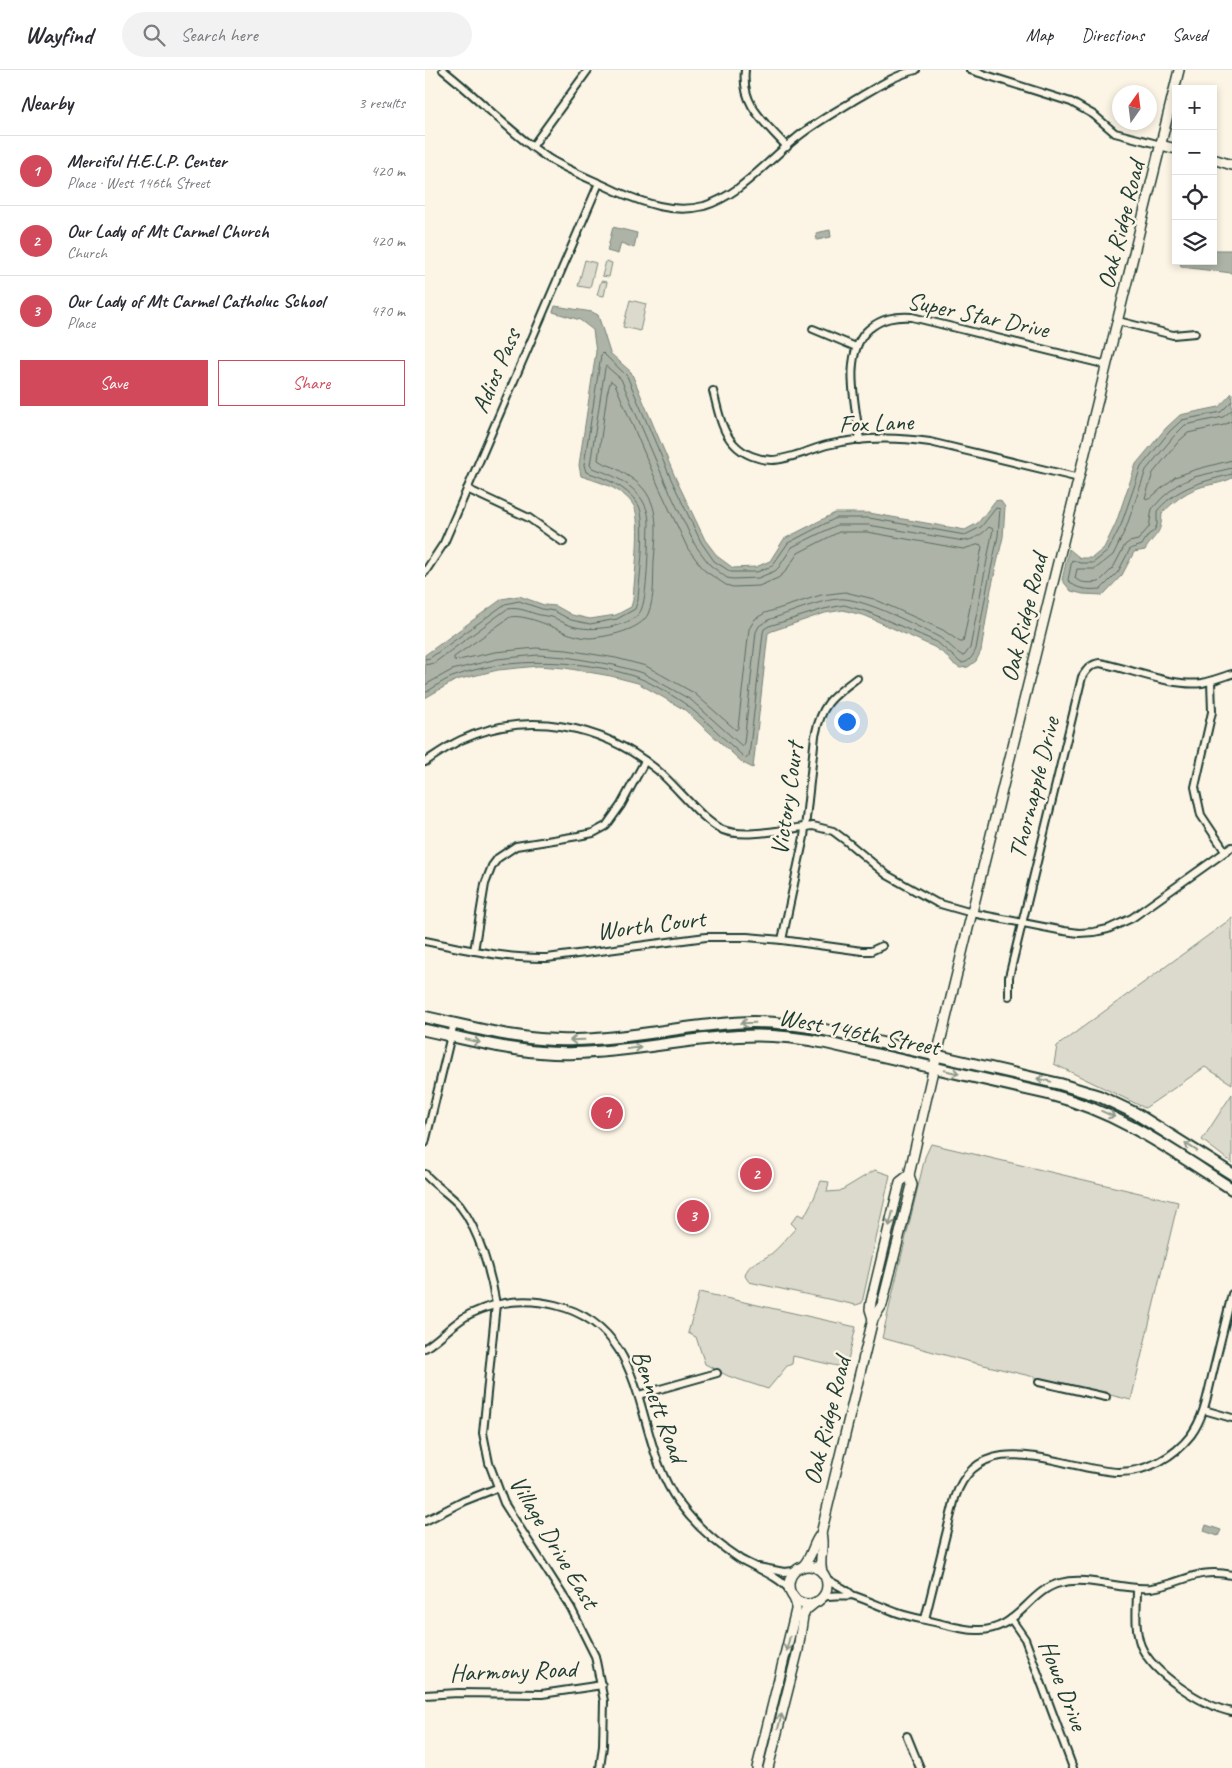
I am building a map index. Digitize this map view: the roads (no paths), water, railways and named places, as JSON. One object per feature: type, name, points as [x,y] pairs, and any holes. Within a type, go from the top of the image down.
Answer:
[{"type":"main road","name":"West 146th Street","points":[[425,1016],[525,1038],[573,1040],[600,1039],[729,1024],[771,1022],[825,1030],[1060,1084],[1099,1096],[1150,1121],[1232,1174]]},
{"type":"main road","name":"West 146th Street","points":[[425,1030],[512,1049],[573,1054],[730,1037],[772,1036],[818,1042],[1057,1096],[1096,1109],[1145,1134],[1232,1189]]},
{"type":"street","points":[[443,70],[532,147],[563,166],[649,204],[689,209],[705,205],[740,188],[809,128],[877,87],[916,70]]},
{"type":"street","points":[[532,147],[588,70]]},
{"type":"street","points":[[745,70],[745,90],[751,107],[787,146]]},
{"type":"street","points":[[970,70],[1071,102],[1094,115],[1115,133],[1172,148]]},
{"type":"street","name":"Oak Ridge Road","points":[[824,1575],[820,1559],[823,1545],[821,1534],[873,1319],[882,1305],[912,1185],[909,1175],[937,1055],[1179,70]]},
{"type":"street","points":[[1217,159],[1232,165]]},
{"type":"street","name":"Adios Pass","points":[[425,572],[444,543],[599,183]]},
{"type":"street","name":"Super Star Drive","points":[[860,440],[852,361],[856,347],[864,333],[875,324],[895,317],[904,316],[1107,364]]},
{"type":"street","points":[[1118,321],[1173,335],[1195,333]]},
{"type":"street","points":[[813,329],[856,347]]},
{"type":"street","name":"Fox Lane","points":[[713,391],[721,420],[729,438],[740,450],[753,456],[771,460],[829,445],[860,440],[899,439],[930,442],[1079,478]]},
{"type":"street","points":[[467,489],[529,518],[563,542]]},
{"type":"street","name":"Thornapple Drive","points":[[1009,996],[1009,977],[1082,677],[1091,666],[1100,663],[1179,682],[1202,683],[1211,680]]},
{"type":"street","points":[[1225,851],[1201,815],[1195,787],[1212,712],[1211,680],[1232,674]]},
{"type":"street","name":"Victory Court","points":[[782,940],[805,827],[818,722],[827,703],[857,678]]},
{"type":"street","points":[[425,762],[462,740],[486,732],[521,724],[565,726],[617,742],[645,761],[672,783],[703,816],[724,830],[741,834],[813,826],[833,831],[887,875],[937,903],[972,913],[1064,932],[1094,932],[1108,929],[1132,918],[1232,846]]},
{"type":"street","points":[[474,951],[485,884],[492,866],[498,858],[516,846],[593,833],[606,826],[621,805],[645,761]]},
{"type":"street","name":"Worth Court","points":[[425,941],[512,958],[547,958],[706,937],[747,937],[782,940],[862,951],[871,951],[882,946]]},
{"type":"street","points":[[425,1143],[453,1023]]},
{"type":"street","name":"Village Drive East","points":[[425,1174],[459,1204],[481,1247],[493,1286],[496,1304],[483,1433],[489,1463],[497,1488],[513,1519],[571,1608],[595,1656],[602,1686],[605,1718],[599,1768]]},
{"type":"street","points":[[925,1620],[957,1491],[967,1476],[979,1464],[996,1456],[1015,1454],[1119,1472],[1134,1470],[1158,1462],[1178,1450],[1192,1434],[1204,1410],[1232,1294]]},
{"type":"street","name":"Bennett Road","points":[[425,1348],[468,1315],[496,1304],[543,1302],[566,1308],[588,1319],[602,1330],[620,1351],[629,1367],[658,1463],[667,1483],[679,1502],[710,1537],[742,1560],[784,1583],[792,1594]]},
{"type":"street","points":[[639,1395],[717,1373]]},
{"type":"street","points":[[1039,1382],[1106,1397]]},
{"type":"street","points":[[1204,1410],[1232,1418]]},
{"type":"street","points":[[425,1521],[464,1501],[497,1488]]},
{"type":"street","name":"Oak Ridge Road","points":[[798,1569],[811,1557],[814,1543],[821,1534]]},
{"type":"street","name":"Bennett Road","points":[[756,1566],[784,1572],[798,1569]]},
{"type":"street","points":[[757,1768],[796,1610],[796,1603],[789,1581],[798,1569],[813,1566],[835,1586],[847,1589],[852,1594],[900,1613],[953,1627],[979,1630],[999,1626],[1011,1619],[1043,1591],[1062,1582],[1083,1581],[1137,1589],[1162,1586],[1202,1573],[1213,1572],[1232,1575]]},
{"type":"street","points":[[792,1594],[803,1603],[819,1600],[827,1589],[824,1575]]},
{"type":"street","points":[[1137,1589],[1137,1629],[1146,1655],[1153,1665],[1206,1703],[1232,1712]]},
{"type":"street","points":[[768,1768],[797,1650],[803,1616],[806,1610],[831,1594],[846,1596],[852,1594]]},
{"type":"street","name":"Howe Drive","points":[[1011,1619],[1029,1647],[1073,1768]]},
{"type":"street","name":"Harmony Road","points":[[425,1695],[458,1693],[542,1694],[602,1686]]},
{"type":"street","points":[[907,1736],[920,1768]]},
{"type":"water","points":[[613,227],[637,233],[634,248],[621,243],[618,254],[607,251]]},
{"type":"water","points":[[830,230],[831,237],[817,240],[816,233]]},
{"type":"water","points":[[1217,250],[1232,250],[1232,273],[1181,267],[1181,265],[1217,265]]},
{"type":"water","points":[[555,306],[592,312],[598,315],[610,353],[631,372],[675,477],[705,540],[718,557],[733,568],[756,567],[770,561],[784,539],[835,513],[869,513],[965,530],[978,523],[995,501],[1000,500],[1005,507],[1003,537],[991,589],[981,651],[976,661],[968,667],[960,668],[934,647],[866,616],[843,610],[825,613],[772,631],[768,633],[753,768],[743,763],[685,710],[638,683],[611,676],[565,668],[538,666],[498,670],[456,680],[425,698],[425,655],[502,599],[519,596],[544,605],[556,606],[572,615],[590,619],[616,615],[631,607],[637,537],[634,506],[617,490],[581,476],[579,465],[596,352],[593,330],[580,320],[553,312]]},
{"type":"water","points":[[1232,393],[1232,478],[1193,490],[1166,509],[1162,513],[1157,533],[1145,550],[1134,552],[1122,575],[1103,595],[1071,591],[1062,580],[1069,549],[1080,558],[1092,558],[1104,548],[1116,523],[1136,464],[1166,428],[1180,415],[1219,407]]},
{"type":"water","points":[[1206,1525],[1221,1530],[1218,1536],[1204,1531]]},
{"type":"place","name":"Merciful H.E.L.P. Center","points":[[607,1113]]},
{"type":"place","name":"Our Lady of Mt Carmel Church","points":[[756,1174]]},
{"type":"place","name":"Our Lady of Mt Carmel Catholuc School","points":[[693,1216]]}]
